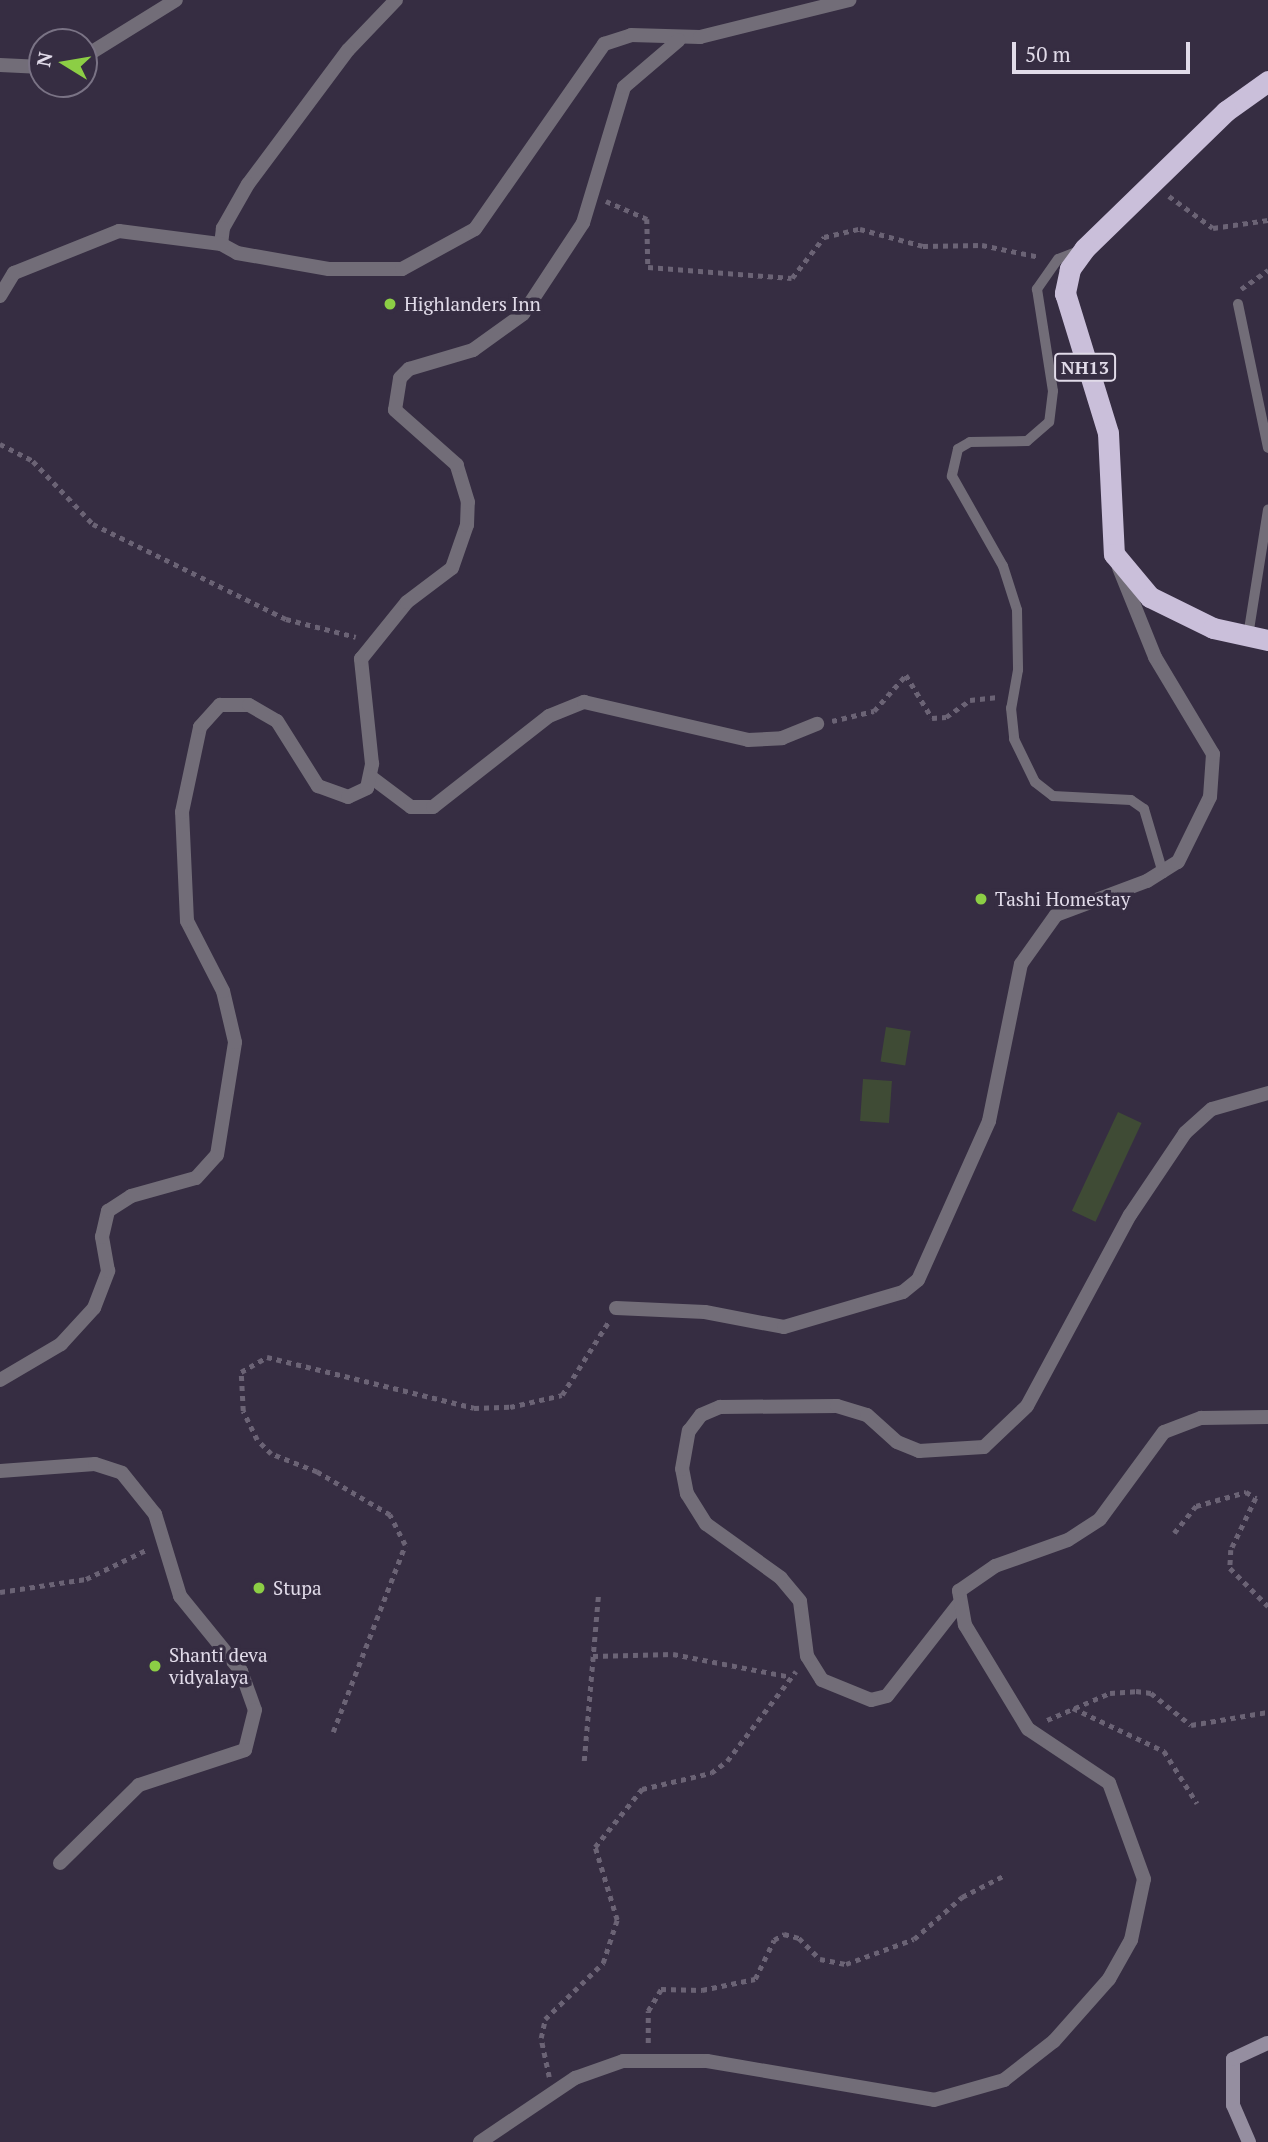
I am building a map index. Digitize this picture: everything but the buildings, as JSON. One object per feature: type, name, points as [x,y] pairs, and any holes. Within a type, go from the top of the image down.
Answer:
[{"type":"highway","name":"NH13","points":[[1114,554],[1108,433],[1065,293],[1070,269],[1085,248],[1157,184],[1226,111],[1268,81]]},
{"type":"highway","points":[[1114,554],[1150,597],[1258,638]]},
{"type":"street","points":[[98,48],[176,0]]},
{"type":"street","points":[[221,244],[223,228],[248,184],[348,50],[397,0]]},
{"type":"street","points":[[0,296],[14,273],[72,244],[119,231],[221,244],[237,253],[329,270],[402,269],[475,229],[604,44],[631,36],[679,40],[850,0]]},
{"type":"street","points":[[0,1380],[61,1344],[93,1308],[108,1270],[103,1237],[108,1211],[131,1196],[196,1178],[217,1155],[235,1042],[223,991],[187,921],[182,812],[200,727],[220,705],[249,705],[277,722],[318,786],[348,797],[367,788],[372,777],[360,687],[361,659],[371,639],[453,568],[467,526],[468,502],[457,465],[395,410],[400,378],[409,369],[472,350],[523,314],[583,223],[593,195],[608,127],[624,87],[679,40]]},
{"type":"street","points":[[0,65],[28,66]]},
{"type":"street","points":[[616,1308],[705,1311],[784,1327],[903,1292],[918,1280],[989,1121],[1021,964],[1056,915],[1163,873],[1191,845],[1203,817],[1213,754],[1155,657],[1114,554]]},
{"type":"street","points":[[372,777],[411,807],[433,807],[549,716],[584,702],[748,740],[782,738],[817,724]]},
{"type":"street","points":[[1268,1093],[1212,1109],[1185,1133],[1130,1215],[1027,1406],[984,1447],[919,1451],[897,1442],[852,1407],[750,1403],[701,1415],[683,1449],[687,1494],[706,1524],[781,1578],[800,1601],[807,1656],[822,1680],[847,1693],[887,1696],[958,1605],[966,1581],[1068,1540],[1100,1520],[1164,1432],[1201,1418],[1268,1417]]},
{"type":"street","points":[[0,1471],[107,1466],[139,1489],[164,1540],[180,1596],[252,1688],[253,1736],[232,1759],[139,1786],[60,1863]]},
{"type":"street","points":[[480,2142],[554,2091],[601,2068],[648,2058],[720,2063],[918,2101],[985,2087],[1027,2066],[1109,1979],[1131,1940],[1144,1879],[1109,1783],[1028,1730],[958,1605]]},
{"type":"street","points":[[1249,2142],[1233,2105],[1233,2059],[1268,2043]]},
{"type":"lane","points":[[1085,248],[1058,259],[1037,289],[1053,391],[1049,422],[1027,442],[970,442],[951,464],[961,496],[1003,566],[1017,610],[1012,700],[1014,739],[1035,782],[1053,796],[1131,800],[1144,809],[1163,873]]},
{"type":"lane","points":[[1238,304],[1268,448]]},
{"type":"lane","points":[[1258,638],[1268,510]]},
{"type":"path","points":[[1157,184],[1213,228],[1268,220]]},
{"type":"path","points":[[593,195],[647,219],[648,267],[792,278],[824,237],[860,229],[923,246],[982,245],[1058,259]]},
{"type":"path","points":[[1238,304],[1243,285],[1268,270]]},
{"type":"path","points":[[0,444],[33,461],[93,524],[286,619],[371,639]]},
{"type":"path","points":[[817,724],[874,710],[906,676],[932,718],[946,717],[970,700],[1012,700]]},
{"type":"path","points":[[334,1732],[405,1545],[390,1515],[317,1472],[271,1454],[257,1440],[243,1410],[241,1372],[267,1357],[474,1408],[545,1402],[578,1375],[616,1308]]},
{"type":"path","points":[[1174,1532],[1196,1506],[1246,1492],[1256,1498],[1231,1550],[1230,1568],[1268,1606]]},
{"type":"path","points":[[0,1592],[34,1591],[113,1571],[164,1540]]},
{"type":"path","points":[[584,1761],[598,1597]]},
{"type":"path","points":[[593,1656],[673,1654],[791,1677]]},
{"type":"path","points":[[554,2091],[543,2059],[545,2019],[603,1963],[617,1920],[595,1847],[642,1789],[711,1773],[727,1761],[807,1656]]},
{"type":"path","points":[[1028,1730],[1073,1707],[1136,1691],[1151,1693],[1191,1725],[1268,1712]]},
{"type":"path","points":[[1073,1707],[1164,1751],[1197,1803]]},
{"type":"path","points":[[648,2058],[648,2011],[661,1989],[702,1990],[755,1979],[774,1940],[784,1934],[799,1938],[820,1959],[846,1964],[914,1939],[962,1897],[1005,1875]]},
{"type":"place","name":"Highlanders Inn","points":[[390,304]]},
{"type":"place","name":"Tashi Homestay","points":[[981,899]]},
{"type":"place","name":"Stupa","points":[[259,1588]]},
{"type":"place","name":"Shanti deva vidyalaya","points":[[155,1666]]}]
